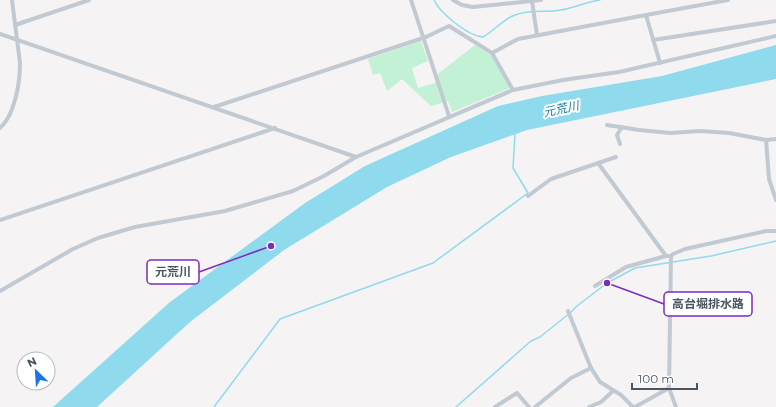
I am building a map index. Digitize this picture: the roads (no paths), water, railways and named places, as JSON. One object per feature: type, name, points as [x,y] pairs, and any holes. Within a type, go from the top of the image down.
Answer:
[{"type":"street","points":[[0,128],[8,117],[18,88],[20,63],[12,0]]},
{"type":"street","points":[[15,25],[89,0]]},
{"type":"street","points":[[411,0],[449,116]]},
{"type":"street","points":[[453,0],[462,5],[473,7],[541,0]]},
{"type":"street","points":[[489,0],[490,5]]},
{"type":"street","points":[[492,53],[518,39],[728,0]]},
{"type":"street","points":[[532,1],[537,35]]},
{"type":"street","points":[[646,15],[660,63]]},
{"type":"street","points":[[653,40],[776,21]]},
{"type":"street","points":[[214,107],[423,37],[449,26],[492,53],[513,90]]},
{"type":"street","points":[[0,34],[356,157]]},
{"type":"street","points":[[0,291],[73,249],[98,238],[135,227],[225,211],[293,191],[324,176],[356,157],[449,116],[513,90],[563,80],[619,72],[776,36]]},
{"type":"street","points":[[607,126],[670,133],[700,131],[729,133],[766,140],[776,139]]},
{"type":"street","points":[[0,220],[275,128]]},
{"type":"street","points":[[620,144],[617,135],[622,128]]},
{"type":"street","points":[[766,140],[769,179],[776,200]]},
{"type":"street","points":[[528,196],[551,179],[616,157]]},
{"type":"street","points":[[598,163],[668,256],[669,388],[676,407]]},
{"type":"street","points":[[595,286],[626,267],[668,256],[685,249],[776,231]]},
{"type":"street","points":[[568,312],[591,368],[600,382],[621,395],[634,407],[669,388]]},
{"type":"street","points":[[535,407],[571,378],[591,368]]},
{"type":"street","points":[[589,407],[601,402],[613,391]]},
{"type":"street","points":[[495,407],[517,393],[529,407]]},
{"type":"water","points":[[776,45],[776,79],[527,130],[451,157],[387,187],[284,250],[190,322],[97,407],[53,407],[170,302],[305,203],[365,166],[498,106],[542,96],[662,76]]},
{"type":"waterway","points":[[434,0],[442,11],[455,23],[470,33],[483,37],[506,19],[521,13],[561,10],[600,0]]},
{"type":"waterway","points":[[214,407],[280,319],[433,263],[528,193],[513,168],[515,134]]},
{"type":"waterway","points":[[456,407],[531,341],[540,337],[607,283],[635,268],[711,256],[776,241]]},
{"type":"place","name":"元荒川","points":[[271,246]]},
{"type":"place","name":"高台堀排水路","points":[[607,283]]}]
